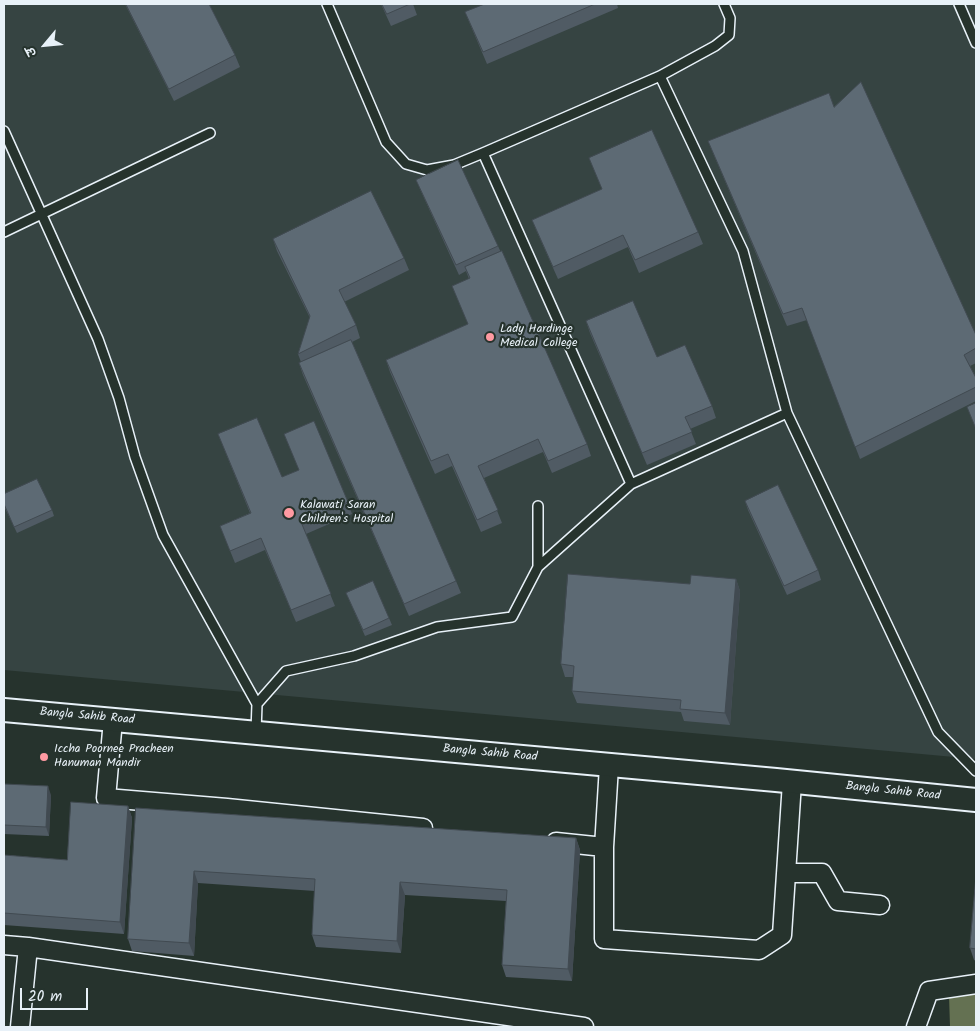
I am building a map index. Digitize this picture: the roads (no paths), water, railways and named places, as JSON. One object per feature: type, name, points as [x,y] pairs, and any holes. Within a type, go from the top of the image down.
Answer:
[{"type":"street","name":"Bangla Sahib Road","points":[[4,710],[976,800]]},
{"type":"street","points":[[113,720],[106,798],[227,808],[435,830]]},
{"type":"street","points":[[610,766],[604,848],[604,940],[759,950],[782,935],[792,782]]},
{"type":"street","points":[[544,841],[604,848]]},
{"type":"street","points":[[786,873],[822,873],[838,901],[880,905]]},
{"type":"street","points":[[4,945],[584,1027]]},
{"type":"street","points":[[20,1027],[28,947]]},
{"type":"street","points":[[916,1027],[929,991],[976,984]]},
{"type":"lane","points":[[327,4],[386,142],[406,164],[427,170],[454,165],[483,153],[660,76],[716,46],[729,35],[730,18],[724,4]]},
{"type":"lane","points":[[959,4],[976,43]]},
{"type":"lane","points":[[660,76],[743,251],[788,413],[938,732],[976,772]]},
{"type":"lane","points":[[4,131],[98,339],[119,398],[135,457],[163,535],[258,704],[256,732]]},
{"type":"lane","points":[[4,232],[210,133]]},
{"type":"lane","points":[[483,153],[631,484]]},
{"type":"lane","points":[[258,704],[286,671],[354,656],[437,627],[512,617],[538,566],[631,484],[788,413]]},
{"type":"lane","points":[[538,506],[538,566]]},
{"type":"place","name":"Lady Hardinge Medical College","points":[[490,337]]},
{"type":"place","name":"Kalawati Saran Children's Hospital","points":[[289,513]]},
{"type":"place","name":"Iccha Poornee Pracheen Hanuman Mandir","points":[[44,757]]}]
